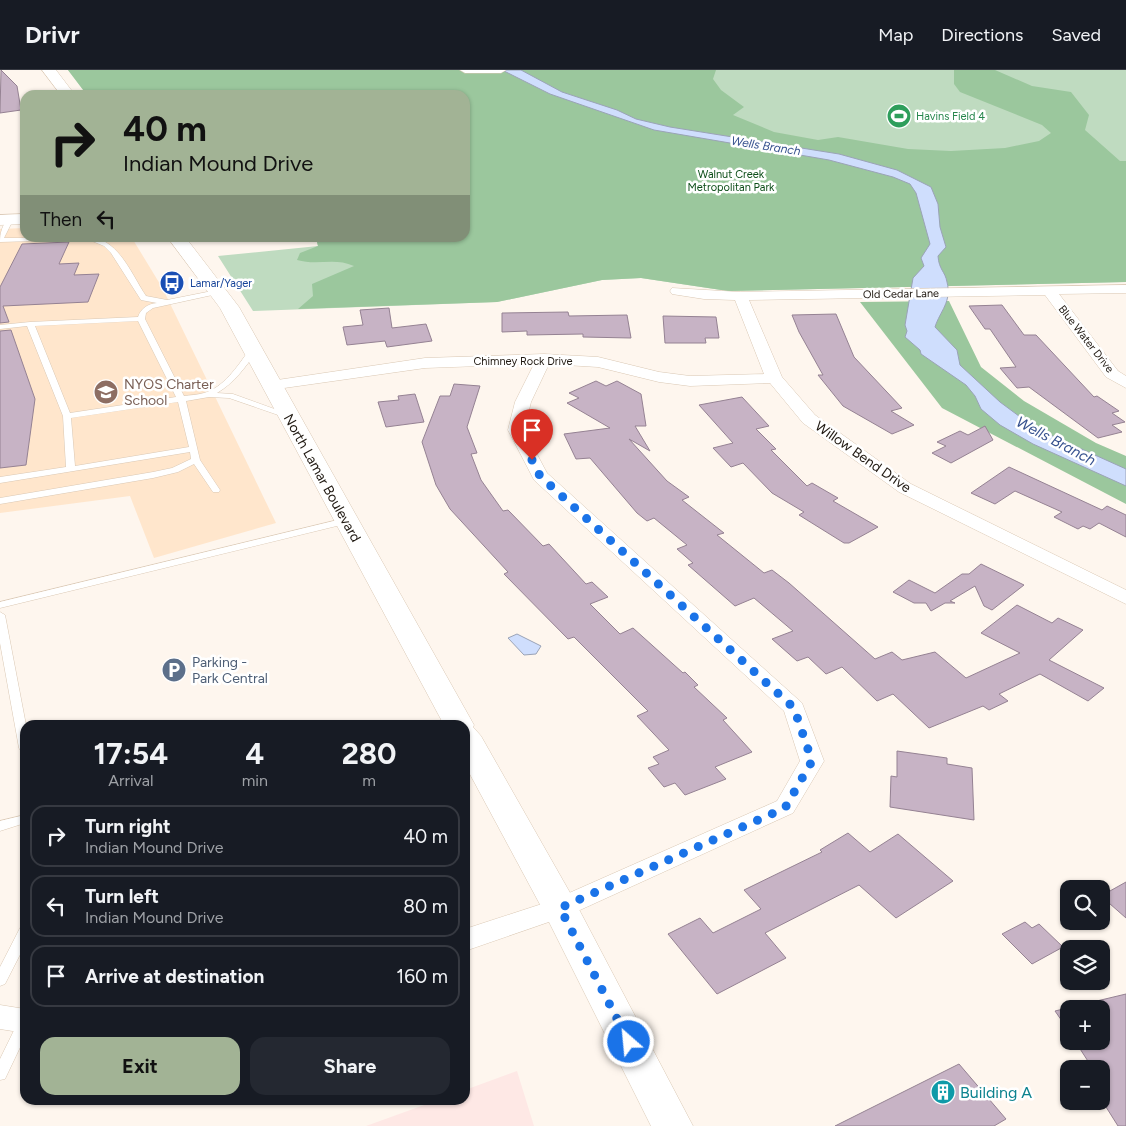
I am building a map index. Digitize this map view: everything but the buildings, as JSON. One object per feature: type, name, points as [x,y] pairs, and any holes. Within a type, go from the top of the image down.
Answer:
[{"type":"main road","points":[[49,70],[64,90]]},
{"type":"main road","name":"North Lamar Boulevard","points":[[180,242],[229,307],[287,416],[456,720]]},
{"type":"main road","points":[[470,745],[560,908],[672,1126]]},
{"type":"street","points":[[464,70],[500,70]]},
{"type":"street","name":"Old Cedar Lane","points":[[677,291],[704,295],[740,296],[1126,289]]},
{"type":"street","name":"Blue Water Drive","points":[[1049,291],[1112,374],[1126,384]]},
{"type":"street","name":"Willow Bend Drive","points":[[740,296],[774,378],[809,419],[905,488],[1126,598]]},
{"type":"street","points":[[470,938],[560,908],[785,808],[812,761],[794,708],[540,476],[516,430],[523,402],[544,359]]},
{"type":"street","name":"Chimney Rock Drive","points":[[270,385],[426,363],[544,359],[598,362],[659,377],[690,381],[774,378]]},
{"type":"street","points":[[0,1017],[20,1020]]},
{"type":"lane","points":[[12,220],[0,240],[20,239]]},
{"type":"lane","points":[[105,242],[108,244],[144,298],[165,302]]},
{"type":"lane","points":[[140,319],[143,312],[150,306],[217,292]]},
{"type":"lane","points":[[0,327],[140,319]]},
{"type":"lane","points":[[140,319],[181,399],[196,460],[216,490]]},
{"type":"lane","points":[[30,324],[67,416],[71,469]]},
{"type":"lane","points":[[208,394],[227,384],[252,352]]},
{"type":"lane","points":[[67,416],[208,394],[230,396],[287,416]]},
{"type":"lane","points":[[0,480],[193,449]]},
{"type":"lane","points":[[0,501],[153,475],[175,470],[196,460]]},
{"type":"lane","points":[[0,605],[346,521]]},
{"type":"lane","points":[[0,615],[20,721]]},
{"type":"lane","points":[[0,826],[20,820]]},
{"type":"lane","points":[[0,980],[20,942]]},
{"type":"lane","points":[[0,1074],[20,1032]]},
{"type":"shaded area","name":"NYOS Charter School","points":[[20,228],[20,242],[134,242],[163,289],[276,523],[154,558],[130,496],[0,513],[0,229]]},
{"type":"shaded area","points":[[517,1071],[534,1126],[366,1126],[424,1105],[470,1105],[470,1088]]},
{"type":"green space","name":"Walnut Creek Metropolitan Park","points":[[68,70],[1126,70],[1126,282],[728,291],[641,278],[602,280],[497,302],[253,311],[218,256],[318,246],[317,242],[470,242],[470,90],[83,90]]},
{"type":"green space","name":"Walnut Creek Metropolitan Park","points":[[68,70],[716,70],[713,79],[721,90],[744,107],[733,115],[774,132],[818,140],[838,137],[908,149],[951,151],[1005,148],[1039,141],[1051,133],[1042,125],[960,92],[954,84],[954,70],[995,70],[1032,86],[1071,92],[1089,115],[1085,130],[1120,161],[1126,161],[1126,282],[728,291],[641,278],[602,280],[497,302],[298,309],[313,296],[312,284],[354,266],[340,262],[305,262],[297,260],[300,253],[318,246],[317,242],[470,242],[470,90],[83,90]]},
{"type":"green space","points":[[949,301],[981,367],[1024,401],[1096,443],[1126,456],[1126,504],[942,408],[860,302]]},
{"type":"water","name":"Wells Branch","points":[[502,70],[521,70],[562,92],[617,110],[636,119],[670,127],[839,154],[897,170],[931,187],[938,204],[940,227],[946,247],[938,256],[948,289],[947,301],[935,327],[957,350],[960,365],[1000,402],[1035,428],[1126,469],[1126,486],[1033,444],[1000,425],[981,409],[975,396],[966,385],[921,354],[920,350],[905,337],[907,331],[905,325],[913,278],[924,266],[921,258],[930,244],[916,193],[910,184],[893,177],[829,160],[654,130],[550,94]]},
{"type":"water","points":[[517,634],[541,646],[536,654],[524,655],[508,638]]},
{"type":"place","name":"Havins Field 4","points":[[899,116]]},
{"type":"place","name":"Lamar/Yager","points":[[172,283]]},
{"type":"place","name":"NYOS Charter School","points":[[106,392]]},
{"type":"place","name":"Parking - Park Central","points":[[174,670]]},
{"type":"place","name":"Building A","points":[[943,1092]]},
{"type":"route","points":[[532,460],[540,476],[794,708],[812,761],[785,808],[560,908],[629,1042]]}]
